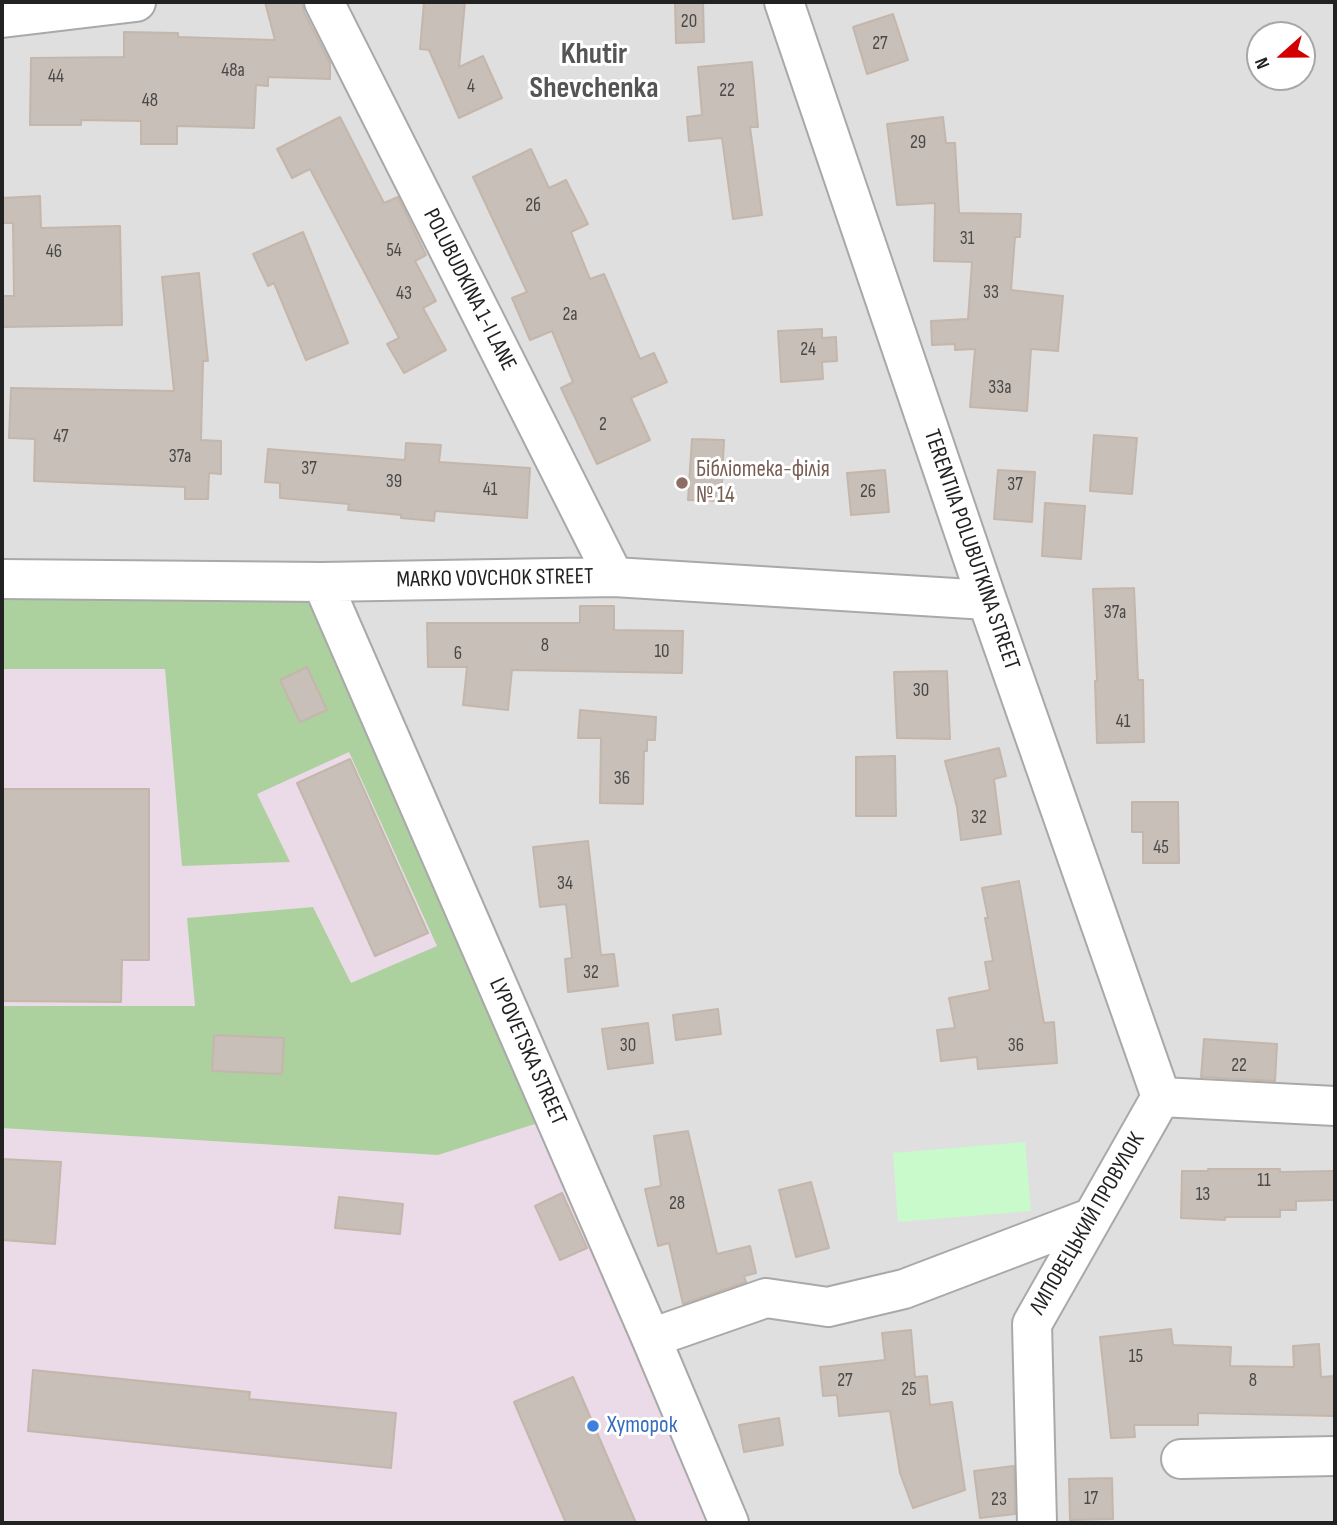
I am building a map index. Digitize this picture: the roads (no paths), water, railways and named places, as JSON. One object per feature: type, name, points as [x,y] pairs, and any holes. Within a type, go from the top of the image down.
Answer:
[{"type":"street","points":[[2,18],[136,2]]},
{"type":"street","name":"POLUBUDKINA 1-I LANE","points":[[324,2],[614,577]]},
{"type":"street","name":"TERENTIIA POLUBUTKINA STREET","points":[[784,2],[987,600],[1161,1097]]},
{"type":"street","name":"MARKO VOVCHOK STREET","points":[[2,579],[322,582],[614,577],[987,600]]},
{"type":"street","name":"LYPOVETSKA STREET","points":[[322,582],[729,1523]]},
{"type":"street","points":[[1161,1097],[1335,1105]]},
{"type":"street","name":"ЛИПОВЕЦЬКИЙ ПРОВУЛОК","points":[[1037,1523],[1032,1324],[1161,1097]]},
{"type":"street","points":[[651,1338],[766,1298],[828,1307],[904,1289],[1093,1217]]},
{"type":"street","points":[[1181,1460],[1335,1456]]},
{"type":"place","name":"Бібліотека-філія № 14","points":[[682,483]]},
{"type":"place","name":"Хуторок","points":[[593,1426]]},
{"type":"district","name":"Khutir Shevchenka","points":[[594,72]]}]
